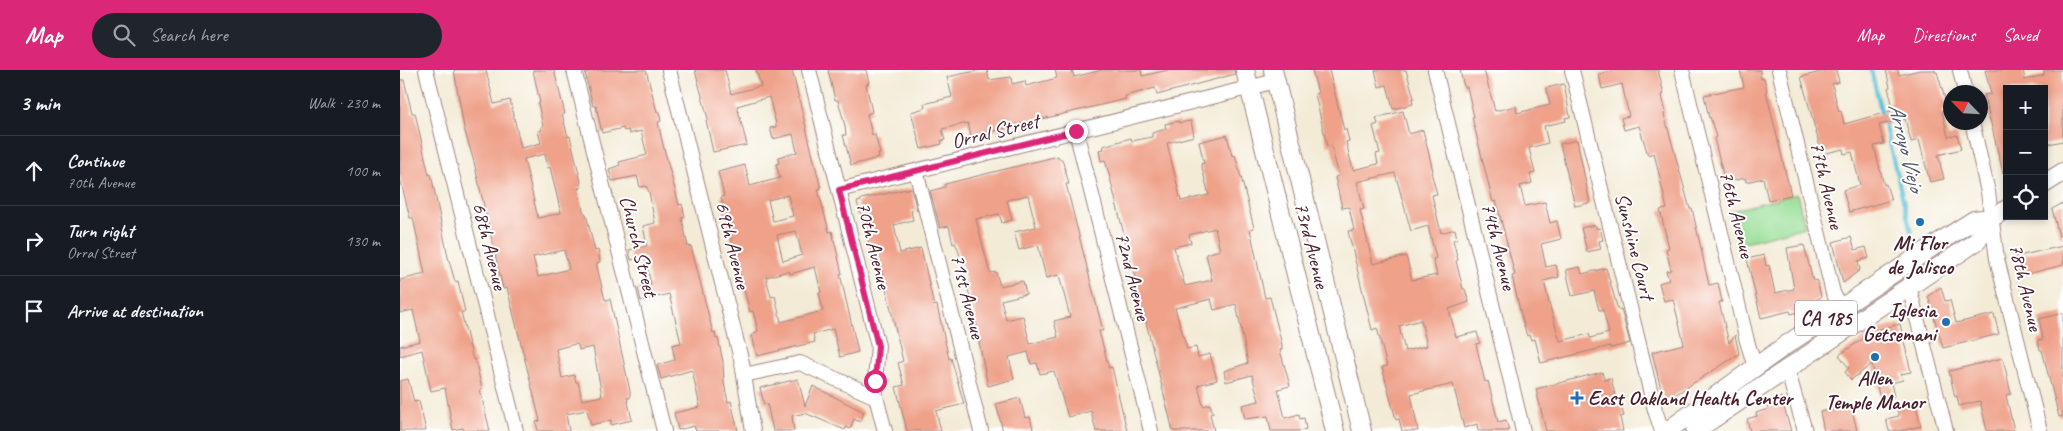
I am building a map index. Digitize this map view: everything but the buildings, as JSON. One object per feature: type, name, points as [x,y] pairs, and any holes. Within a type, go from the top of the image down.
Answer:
[{"type":"main road","name":"73rd Avenue","points":[[1245,70],[1335,431]]},
{"type":"main road","name":"73rd Avenue","points":[[1275,76],[1362,431]]},
{"type":"main road","points":[[2048,181],[2063,172]]},
{"type":"main road","name":"CA 185","points":[[1667,431],[1841,308],[1974,220],[1991,218],[2003,211]]},
{"type":"main road","name":"CA 185","points":[[1695,431],[1978,241],[1991,218]]},
{"type":"street","name":"68th Avenue","points":[[426,70],[516,431]]},
{"type":"street","name":"Church Street","points":[[574,70],[664,431]]},
{"type":"street","name":"69th Avenue","points":[[669,70],[744,375],[753,431]]},
{"type":"street","name":"70th Avenue","points":[[809,70],[878,346],[875,381],[876,397],[885,431]]},
{"type":"street","name":"74th Avenue","points":[[1436,70],[1523,431]]},
{"type":"street","name":"Sunshine Court","points":[[1572,70],[1650,392],[1662,431]]},
{"type":"street","name":"76th Avenue","points":[[1682,70],[1755,368]]},
{"type":"street","name":"77th Avenue","points":[[1779,70],[1833,293],[1841,308]]},
{"type":"street","points":[[1960,70],[1963,85]]},
{"type":"street","name":"Orral Street","points":[[839,190],[1250,89],[1275,76]]},
{"type":"street","name":"78th Avenue","points":[[1974,130],[1988,192],[1997,259],[2040,431]]},
{"type":"street","name":"72nd Avenue","points":[[1076,131],[1151,431]]},
{"type":"street","name":"71st Avenue","points":[[916,171],[981,431]]},
{"type":"street","points":[[1909,287],[1946,431]]},
{"type":"street","points":[[744,375],[800,363],[876,397]]},
{"type":"street","points":[[1787,369],[1805,431]]},
{"type":"green space","points":[[1797,194],[1805,227],[1738,244],[1730,211]]},
{"type":"waterway","name":"Arroyo Viejo","points":[[1871,70],[1911,232],[1910,239]]},
{"type":"place","name":"Mi Flor de Jalisco","points":[[1920,222]]},
{"type":"place","name":"Iglesia Getsemani","points":[[1946,322]]},
{"type":"place","name":"Allen Temple Manor","points":[[1875,357]]},
{"type":"place","name":"East Oakland Health Center","points":[[1577,398]]},
{"type":"route","points":[[875,381],[878,346],[839,190],[1076,131]]}]
